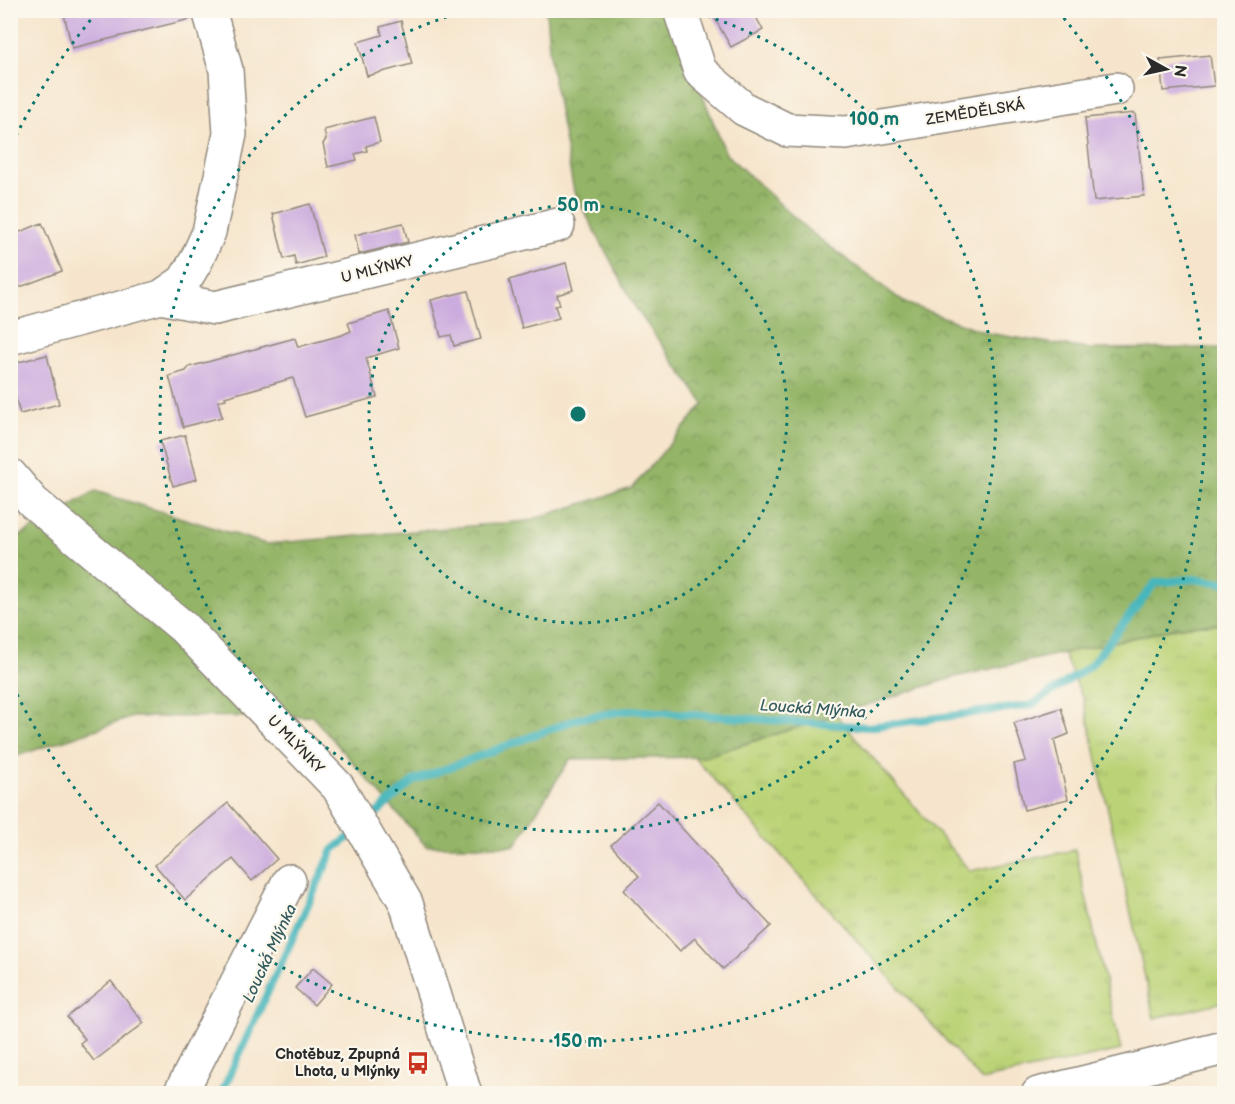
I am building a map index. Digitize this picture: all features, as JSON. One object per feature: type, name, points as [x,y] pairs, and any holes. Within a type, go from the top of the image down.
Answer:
[{"type":"street","name":"U MLÝNKY","points":[[10,338],[161,297],[184,281],[209,232],[231,134],[226,70],[209,10]]},
{"type":"street","name":"ZEMĚDĚLSKÁ","points":[[680,10],[700,71],[744,109],[788,130],[846,133],[1116,89]]},
{"type":"street","name":"U MLÝNKY","points":[[161,297],[215,308],[558,225]]},
{"type":"street","name":"U MLÝNKY","points":[[10,476],[33,502],[183,627],[338,787],[406,903],[465,1094]]},
{"type":"street","points":[[180,1094],[289,881]]},
{"type":"street","points":[[1038,1094],[1137,1082],[1224,1047]]},
{"type":"green space","points":[[546,11],[669,11],[726,154],[808,230],[905,303],[987,333],[1087,349],[1224,348],[1224,624],[1186,626],[955,677],[704,757],[570,759],[515,846],[426,846],[312,716],[133,717],[11,758],[10,542],[95,491],[266,544],[527,521],[632,488],[704,404],[637,310],[574,192],[550,61]]},
{"type":"green space","points":[[1224,624],[1224,1002],[1154,1018],[1084,701],[1063,653],[1186,626]]},
{"type":"green space","points":[[836,715],[970,871],[1075,850],[1121,1050],[981,1080],[694,757]]},
{"type":"building","points":[[63,10],[190,10],[191,19],[72,48]]},
{"type":"building","points":[[710,10],[752,10],[763,30],[731,47]]},
{"type":"building","points":[[401,21],[412,64],[367,76],[358,42],[382,35],[380,27]]},
{"type":"building","points":[[1210,55],[1214,86],[1163,91],[1160,60]]},
{"type":"building","points":[[1135,113],[1144,196],[1094,201],[1085,118]]},
{"type":"building","points":[[374,117],[380,142],[366,146],[367,151],[355,154],[357,160],[328,167],[323,144],[326,139],[324,130]]},
{"type":"building","points":[[310,204],[324,257],[296,265],[294,256],[284,259],[273,214]]},
{"type":"building","points":[[42,223],[62,271],[10,291],[10,236]]},
{"type":"building","points":[[403,223],[408,242],[359,254],[355,235]]},
{"type":"building","points":[[566,263],[573,290],[557,295],[560,305],[555,306],[559,318],[522,328],[509,280]]},
{"type":"building","points":[[468,291],[481,339],[454,346],[451,335],[441,337],[431,300]]},
{"type":"building","points":[[389,311],[399,348],[366,358],[377,397],[305,417],[293,378],[225,397],[226,399],[218,401],[222,417],[183,427],[169,376],[186,371],[189,367],[295,338],[298,347],[342,335],[351,331],[348,323]]},
{"type":"building","points":[[47,355],[59,404],[20,414],[10,377],[10,364]]},
{"type":"building","points":[[185,435],[197,479],[173,486],[160,441]]},
{"type":"building","points":[[1061,708],[1069,734],[1054,740],[1068,799],[1024,810],[1014,764],[1026,761],[1014,723]]},
{"type":"building","points":[[658,802],[771,926],[723,969],[695,938],[680,951],[624,890],[639,876],[611,845]]},
{"type":"building","points":[[228,803],[277,859],[252,881],[233,859],[185,900],[155,865]]},
{"type":"building","points":[[313,968],[332,984],[314,1005],[295,988]]},
{"type":"building","points":[[111,981],[144,1023],[94,1061],[80,1043],[85,1039],[67,1017]]},
{"type":"waterway","name":"Loucká Mlýnka","points":[[371,818],[413,781],[580,718],[631,710],[868,727],[1032,705],[1090,666],[1155,583],[1193,579],[1224,583]]},
{"type":"waterway","name":"Loucká Mlýnka","points":[[221,1094],[333,850],[354,833]]},
{"type":"place","name":"Chotěbuz, Zpupná Lhota, u Mlýnky","points":[[418,1063]]}]
